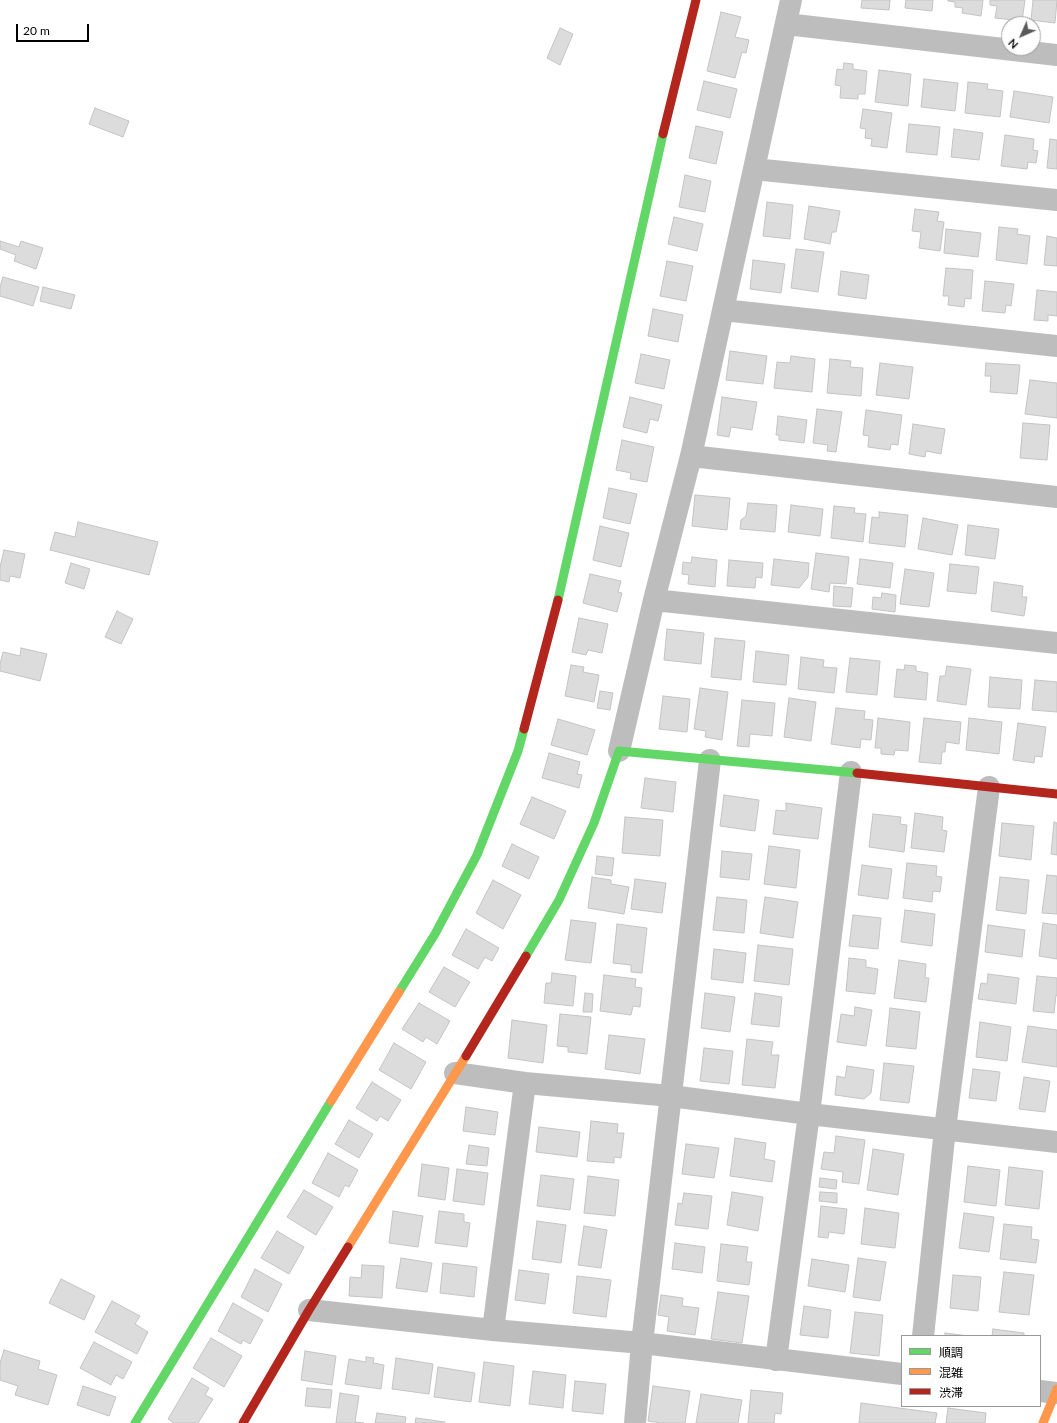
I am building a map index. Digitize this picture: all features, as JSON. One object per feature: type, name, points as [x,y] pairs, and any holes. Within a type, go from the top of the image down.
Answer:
[{"type":"street","points":[[135,1423],[350,1070],[435,934],[477,855],[518,751],[554,619],[666,122],[696,0]]},
{"type":"street","points":[[243,1423],[309,1310],[456,1073],[559,900],[594,823],[619,750],[654,600],[692,456],[792,0]]},
{"type":"street","points":[[786,24],[1057,55]]},
{"type":"street","points":[[754,169],[1057,200]]},
{"type":"street","points":[[723,310],[1057,346]]},
{"type":"street","points":[[692,456],[1057,497]]},
{"type":"street","points":[[654,600],[1057,643]]},
{"type":"street","points":[[619,750],[710,760],[851,772],[1057,794]]},
{"type":"street","points":[[635,1423],[642,1343],[710,760]]},
{"type":"street","points":[[776,1360],[809,1114],[851,772]]},
{"type":"street","points":[[923,1335],[945,1129],[989,787]]},
{"type":"street","points":[[456,1073],[525,1082],[671,1096],[809,1114],[1057,1142]]},
{"type":"street","points":[[494,1330],[525,1082]]},
{"type":"street","points":[[309,1310],[494,1330],[642,1343],[901,1374]]},
{"type":"street","points":[[1043,1423],[1053,1391]]},
{"type":"building","points":[[862,0],[890,0],[889,10],[861,8]]},
{"type":"building","points":[[906,0],[933,0],[932,11],[905,8]]},
{"type":"building","points":[[948,0],[983,0],[981,16],[962,13],[963,8],[955,7],[955,2]]},
{"type":"building","points":[[990,0],[1025,0],[1023,16],[1001,16],[1001,19],[995,18],[997,6],[990,5]]},
{"type":"building","points":[[1033,0],[1057,0],[1055,23],[1041,21],[1041,16],[1031,16]]},
{"type":"building","points":[[721,12],[741,17],[735,37],[749,40],[746,53],[742,52],[735,78],[707,71]]},
{"type":"building","points":[[560,28],[573,34],[560,65],[547,58]]},
{"type":"building","points":[[844,63],[853,64],[853,69],[867,71],[865,94],[858,94],[858,99],[840,98],[841,86],[835,85],[837,69],[843,70]]},
{"type":"building","points":[[879,70],[911,74],[908,106],[875,102]]},
{"type":"building","points":[[924,79],[958,83],[955,111],[921,107]]},
{"type":"building","points":[[704,81],[737,89],[730,118],[697,110]]},
{"type":"building","points":[[968,82],[988,84],[987,89],[1003,91],[1000,117],[965,113]]},
{"type":"building","points":[[1014,91],[1053,97],[1049,123],[1010,117]]},
{"type":"building","points":[[95,108],[129,121],[123,137],[89,124]]},
{"type":"building","points":[[863,109],[892,113],[887,148],[871,146],[872,139],[865,138],[866,129],[860,128]]},
{"type":"building","points":[[909,124],[940,127],[937,155],[906,152]]},
{"type":"building","points":[[696,126],[723,132],[716,164],[689,158]]},
{"type":"building","points":[[954,129],[983,133],[979,160],[951,157]]},
{"type":"building","points":[[1005,135],[1034,139],[1033,150],[1038,151],[1036,163],[1028,162],[1027,169],[1001,166]]},
{"type":"building","points":[[1050,139],[1057,140],[1057,169],[1047,168]]},
{"type":"building","points":[[685,175],[711,181],[705,212],[679,207]]},
{"type":"building","points":[[767,202],[793,205],[790,239],[763,236]]},
{"type":"building","points":[[809,206],[840,211],[836,232],[832,232],[830,244],[804,239]]},
{"type":"building","points":[[915,209],[939,212],[937,221],[944,222],[940,251],[919,248],[921,232],[912,231]]},
{"type":"building","points":[[674,217],[703,224],[697,251],[668,244]]},
{"type":"building","points":[[999,227],[1018,229],[1017,234],[1030,236],[1027,264],[996,260]]},
{"type":"building","points":[[946,229],[981,233],[978,257],[944,253]]},
{"type":"building","points":[[1047,236],[1057,238],[1057,266],[1044,265]]},
{"type":"building","points":[[0,241],[19,247],[21,241],[43,248],[36,269],[14,261],[16,255],[0,249]]},
{"type":"building","points":[[796,249],[824,252],[818,292],[791,288]]},
{"type":"building","points":[[753,260],[785,264],[781,293],[750,289]]},
{"type":"building","points":[[667,261],[693,266],[686,301],[660,296]]},
{"type":"building","points":[[946,268],[973,270],[971,299],[965,298],[964,307],[948,305],[949,296],[943,296]]},
{"type":"building","points":[[841,271],[869,275],[866,299],[838,295]]},
{"type":"building","points":[[3,277],[39,287],[33,306],[0,296],[0,287]]},
{"type":"building","points":[[985,281],[1014,284],[1011,306],[1006,305],[1005,313],[982,311]]},
{"type":"building","points":[[43,287],[75,295],[71,309],[40,301]]},
{"type":"building","points":[[1037,290],[1057,292],[1057,316],[1048,315],[1048,321],[1034,320]]},
{"type":"building","points":[[653,309],[683,315],[678,342],[648,336]]},
{"type":"building","points":[[730,351],[767,356],[763,384],[726,380]]},
{"type":"building","points":[[641,354],[670,360],[664,389],[635,383]]},
{"type":"building","points":[[791,356],[815,359],[812,392],[774,388],[777,362],[790,363]]},
{"type":"building","points":[[830,359],[851,361],[850,367],[863,368],[861,396],[827,393]]},
{"type":"building","points":[[880,363],[913,367],[909,399],[876,395]]},
{"type":"building","points":[[986,363],[1020,365],[1017,394],[990,392],[991,376],[985,376]]},
{"type":"building","points":[[1030,380],[1057,383],[1057,418],[1025,414]]},
{"type":"building","points":[[630,397],[662,405],[658,421],[650,419],[647,433],[623,427]]},
{"type":"building","points":[[722,397],[757,402],[752,430],[731,427],[729,437],[717,435]]},
{"type":"building","points":[[817,409],[842,412],[836,452],[827,451],[828,445],[813,443]]},
{"type":"building","points":[[866,410],[902,415],[898,445],[891,444],[890,450],[868,447],[869,436],[863,435]]},
{"type":"building","points":[[778,416],[807,420],[804,443],[779,440],[779,435],[776,435]]},
{"type":"building","points":[[1023,423],[1050,425],[1047,460],[1020,458]]},
{"type":"building","points":[[913,424],[945,429],[941,454],[926,451],[925,457],[909,454]]},
{"type":"building","points":[[622,440],[654,447],[647,482],[630,479],[631,473],[616,470]]},
{"type":"building","points":[[609,488],[637,494],[630,524],[603,518]]},
{"type":"building","points":[[695,495],[730,498],[727,530],[692,526]]},
{"type":"building","points":[[748,503],[777,505],[775,532],[740,529],[741,520],[746,516]]},
{"type":"building","points":[[791,505],[823,509],[820,536],[788,532]]},
{"type":"building","points":[[834,506],[855,508],[854,513],[866,514],[863,542],[831,538]]},
{"type":"building","points":[[879,512],[908,515],[905,547],[869,543],[872,517],[879,518]]},
{"type":"building","points":[[923,518],[958,525],[952,555],[918,549]]},
{"type":"building","points":[[78,522],[158,542],[149,575],[50,550],[55,532],[75,537]]},
{"type":"building","points":[[968,525],[999,529],[995,559],[965,555]]},
{"type":"building","points":[[600,526],[629,533],[621,567],[593,560]]},
{"type":"building","points":[[4,550],[25,554],[20,578],[10,576],[9,582],[0,580],[0,567]]},
{"type":"building","points":[[816,553],[849,557],[846,584],[830,583],[829,592],[811,589]]},
{"type":"building","points":[[692,557],[717,560],[715,587],[688,584],[689,575],[682,574],[683,562],[691,563]]},
{"type":"building","points":[[774,559],[809,563],[808,577],[799,588],[771,585]]},
{"type":"building","points":[[860,559],[893,563],[890,588],[857,584]]},
{"type":"building","points":[[729,560],[763,563],[762,578],[756,577],[755,588],[727,586]]},
{"type":"building","points":[[71,563],[90,569],[84,589],[65,583]]},
{"type":"building","points":[[950,564],[979,567],[976,594],[947,591]]},
{"type":"building","points":[[905,569],[934,573],[929,607],[900,604]]},
{"type":"building","points":[[590,574],[621,581],[618,592],[622,593],[617,612],[583,603]]},
{"type":"building","points":[[994,582],[1023,586],[1022,597],[1027,597],[1024,616],[991,611]]},
{"type":"building","points":[[834,586],[853,588],[851,607],[833,606]]},
{"type":"building","points":[[882,593],[896,595],[895,612],[872,609],[873,597],[881,598]]},
{"type":"building","points":[[117,611],[133,619],[121,644],[105,637]]},
{"type":"building","points":[[579,618],[608,624],[602,653],[588,650],[586,655],[572,652]]},
{"type":"building","points":[[667,629],[704,633],[701,664],[664,660]]},
{"type":"building","points":[[715,638],[745,641],[741,680],[711,677]]},
{"type":"building","points":[[21,648],[47,654],[40,681],[0,671],[3,652],[20,656]]},
{"type":"building","points":[[756,651],[789,655],[786,685],[753,682]]},
{"type":"building","points":[[801,657],[824,660],[823,667],[837,668],[834,693],[798,689]]},
{"type":"building","points":[[850,658],[880,661],[877,695],[846,692]]},
{"type":"building","points":[[571,665],[584,667],[583,672],[599,675],[594,702],[565,696]]},
{"type":"building","points":[[905,665],[916,666],[916,671],[928,673],[926,700],[894,697],[897,669],[904,670]]},
{"type":"building","points":[[947,666],[971,669],[966,705],[937,701],[940,676],[945,676]]},
{"type":"building","points":[[990,677],[1022,680],[1020,709],[988,707]]},
{"type":"building","points":[[1035,680],[1057,682],[1057,712],[1032,710]]},
{"type":"building","points":[[700,688],[728,692],[722,740],[705,737],[706,731],[694,729]]},
{"type":"building","points":[[600,691],[613,693],[610,710],[597,708]]},
{"type":"building","points":[[663,696],[690,699],[687,732],[659,729]]},
{"type":"building","points":[[789,698],[816,702],[811,741],[784,737]]},
{"type":"building","points":[[742,700],[775,703],[772,736],[750,734],[749,747],[737,746]]},
{"type":"building","points":[[836,708],[865,711],[864,719],[873,720],[871,740],[861,739],[860,748],[831,744]]},
{"type":"building","points":[[878,718],[910,722],[908,751],[895,750],[894,755],[881,754],[881,748],[875,748]]},
{"type":"building","points":[[924,718],[961,722],[959,744],[946,742],[945,752],[942,752],[941,764],[919,762]]},
{"type":"building","points":[[969,718],[1002,722],[999,754],[966,750]]},
{"type":"building","points":[[558,719],[595,730],[587,755],[551,745]]},
{"type":"building","points":[[1018,723],[1046,727],[1042,757],[1035,756],[1034,763],[1013,760]]},
{"type":"building","points":[[549,753],[580,762],[577,774],[582,775],[579,788],[542,778]]},
{"type":"building","points":[[645,778],[676,782],[673,812],[641,808]]},
{"type":"building","points":[[724,795],[759,800],[755,831],[720,826]]},
{"type":"building","points":[[532,797],[566,811],[554,839],[520,824]]},
{"type":"building","points":[[786,803],[822,808],[818,839],[773,834],[776,810],[786,811]]},
{"type":"building","points":[[915,813],[943,817],[942,830],[947,831],[944,852],[911,848]]},
{"type":"building","points":[[873,814],[901,817],[900,824],[907,825],[904,852],[869,847]]},
{"type":"building","points":[[625,817],[663,820],[660,856],[622,853]]},
{"type":"building","points":[[1054,822],[1057,823],[1057,855],[1051,854]]},
{"type":"building","points":[[1002,823],[1034,826],[1031,860],[999,856]]},
{"type":"building","points":[[512,844],[539,857],[529,879],[502,866]]},
{"type":"building","points":[[769,846],[800,850],[796,888],[764,884]]},
{"type":"building","points":[[722,851],[752,854],[749,880],[720,877]]},
{"type":"building","points":[[597,856],[614,858],[612,876],[595,874]]},
{"type":"building","points":[[907,863],[937,866],[936,876],[942,877],[940,892],[933,891],[932,902],[903,898]]},
{"type":"building","points":[[862,865],[892,869],[888,899],[858,895]]},
{"type":"building","points":[[1047,875],[1057,876],[1057,914],[1042,913]]},
{"type":"building","points":[[592,877],[611,880],[611,884],[629,887],[624,914],[588,908]]},
{"type":"building","points":[[1000,877],[1029,880],[1026,914],[996,910]]},
{"type":"building","points":[[635,879],[666,883],[662,913],[631,909]]},
{"type":"building","points":[[493,880],[521,895],[503,929],[476,913]]},
{"type":"building","points":[[717,897],[747,900],[744,933],[713,930]]},
{"type":"building","points":[[765,897],[798,902],[793,938],[760,933]]},
{"type":"building","points":[[905,910],[935,914],[932,946],[901,942]]},
{"type":"building","points":[[853,915],[881,918],[878,949],[849,946]]},
{"type":"building","points":[[571,920],[596,923],[591,963],[565,960]]},
{"type":"building","points":[[1043,923],[1057,925],[1057,959],[1039,956]]},
{"type":"building","points":[[617,924],[647,928],[642,973],[631,972],[631,965],[613,963]]},
{"type":"building","points":[[988,925],[1025,930],[1022,957],[985,952]]},
{"type":"building","points":[[466,929],[499,948],[492,961],[485,957],[478,969],[452,955]]},
{"type":"building","points":[[758,945],[793,949],[789,985],[754,981]]},
{"type":"building","points":[[714,949],[746,953],[743,983],[711,979]]},
{"type":"building","points":[[849,958],[866,960],[866,967],[878,969],[875,994],[846,991]]},
{"type":"building","points":[[899,960],[926,964],[925,978],[929,978],[926,1002],[894,998]]},
{"type":"building","points":[[444,967],[470,982],[455,1007],[429,992]]},
{"type":"building","points":[[552,973],[576,976],[573,1006],[544,1003],[546,983],[551,983]]},
{"type":"building","points":[[988,974],[1019,978],[1016,1004],[978,999],[981,983],[987,984]]},
{"type":"building","points":[[604,975],[636,979],[635,987],[642,988],[640,1007],[633,1006],[631,1015],[600,1011]]},
{"type":"building","points":[[1037,976],[1057,978],[1057,996],[1056,995],[1054,1013],[1033,1011]]},
{"type":"building","points":[[585,993],[593,994],[592,1012],[583,1012]]},
{"type":"building","points":[[705,993],[735,997],[730,1032],[701,1028]]},
{"type":"building","points":[[755,993],[782,997],[779,1027],[751,1024]]},
{"type":"building","points":[[419,1003],[450,1021],[437,1044],[426,1037],[423,1042],[402,1029]]},
{"type":"building","points":[[855,1007],[872,1010],[866,1046],[837,1042],[841,1014],[854,1016]]},
{"type":"building","points":[[890,1008],[920,1012],[916,1049],[886,1046]]},
{"type":"building","points":[[560,1014],[591,1017],[587,1054],[568,1052],[568,1047],[557,1046]]},
{"type":"building","points":[[512,1020],[547,1025],[543,1063],[508,1058]]},
{"type":"building","points":[[980,1022],[1011,1027],[1007,1061],[976,1057]]},
{"type":"building","points":[[1028,1026],[1057,1030],[1057,1067],[1022,1062]]},
{"type":"building","points":[[609,1035],[645,1039],[640,1074],[605,1069]]},
{"type":"building","points":[[747,1039],[773,1042],[771,1055],[779,1055],[775,1088],[742,1085]]},
{"type":"building","points":[[394,1043],[426,1062],[411,1089],[379,1070]]},
{"type":"building","points":[[704,1048],[733,1051],[729,1084],[700,1081]]},
{"type":"building","points":[[884,1063],[914,1066],[909,1103],[880,1100]]},
{"type":"building","points":[[847,1066],[874,1070],[871,1093],[864,1099],[835,1095],[837,1076],[845,1078]]},
{"type":"building","points":[[973,1069],[1000,1072],[996,1101],[969,1098]]},
{"type":"building","points":[[1024,1077],[1050,1081],[1045,1112],[1019,1109]]},
{"type":"building","points":[[372,1082],[401,1100],[388,1121],[380,1116],[377,1121],[356,1108]]},
{"type":"building","points":[[466,1107],[498,1112],[495,1135],[463,1131]]},
{"type":"building","points":[[349,1120],[373,1134],[359,1158],[335,1144]]},
{"type":"building","points":[[591,1121],[618,1124],[617,1133],[624,1133],[621,1158],[614,1157],[614,1163],[587,1161]]},
{"type":"building","points":[[539,1127],[580,1132],[577,1157],[536,1152]]},
{"type":"building","points":[[836,1136],[865,1140],[859,1184],[842,1182],[843,1172],[821,1169],[824,1152],[834,1153]]},
{"type":"building","points":[[735,1138],[766,1143],[764,1159],[775,1161],[772,1182],[730,1176]]},
{"type":"building","points":[[686,1144],[719,1148],[714,1178],[682,1174]]},
{"type":"building","points":[[469,1145],[489,1148],[487,1166],[466,1164]]},
{"type":"building","points":[[873,1149],[904,1154],[898,1195],[867,1190]]},
{"type":"building","points":[[328,1153],[358,1170],[349,1187],[345,1185],[339,1197],[312,1183]]},
{"type":"building","points":[[422,1164],[449,1168],[445,1200],[418,1196]]},
{"type":"building","points":[[968,1166],[1000,1170],[996,1206],[964,1202]]},
{"type":"building","points":[[1009,1167],[1043,1171],[1039,1209],[1005,1205]]},
{"type":"building","points":[[457,1169],[488,1173],[484,1205],[453,1201]]},
{"type":"building","points":[[541,1175],[574,1179],[570,1210],[537,1206]]},
{"type":"building","points":[[588,1176],[619,1180],[615,1216],[584,1213]]},
{"type":"building","points":[[820,1178],[837,1180],[836,1189],[819,1187]]},
{"type":"building","points":[[304,1190],[333,1207],[316,1235],[287,1217]]},
{"type":"building","points":[[732,1192],[763,1197],[758,1231],[727,1225]]},
{"type":"building","points":[[820,1192],[837,1193],[837,1203],[819,1201]]},
{"type":"building","points":[[684,1193],[712,1196],[708,1229],[675,1225],[678,1203],[682,1204]]},
{"type":"building","points":[[821,1206],[847,1209],[844,1234],[829,1232],[828,1238],[818,1237]]},
{"type":"building","points":[[865,1208],[899,1213],[895,1248],[861,1244]]},
{"type":"building","points":[[393,1211],[423,1216],[418,1247],[389,1243]]},
{"type":"building","points":[[439,1211],[464,1214],[464,1222],[470,1223],[467,1247],[435,1243]]},
{"type":"building","points":[[964,1213],[994,1217],[989,1252],[959,1248]]},
{"type":"building","points":[[537,1221],[566,1225],[561,1263],[532,1259]]},
{"type":"building","points":[[1004,1224],[1032,1227],[1031,1239],[1039,1240],[1036,1263],[1000,1259]]},
{"type":"building","points":[[584,1226],[607,1230],[601,1268],[578,1265]]},
{"type":"building","points":[[277,1231],[304,1247],[289,1274],[261,1258]]},
{"type":"building","points":[[675,1243],[705,1247],[702,1273],[672,1269]]},
{"type":"building","points":[[721,1244],[748,1247],[746,1262],[752,1262],[749,1285],[717,1281]]},
{"type":"building","points":[[401,1258],[432,1263],[427,1292],[396,1288]]},
{"type":"building","points":[[858,1258],[886,1262],[880,1301],[853,1297]]},
{"type":"building","points":[[812,1259],[849,1265],[845,1292],[808,1286]]},
{"type":"building","points":[[443,1263],[477,1267],[474,1297],[440,1293]]},
{"type":"building","points":[[362,1265],[384,1266],[382,1298],[349,1296],[350,1277],[361,1278]]},
{"type":"building","points":[[255,1269],[282,1284],[268,1312],[241,1297]]},
{"type":"building","points":[[519,1270],[549,1274],[545,1304],[515,1300]]},
{"type":"building","points":[[1004,1272],[1034,1275],[1029,1315],[999,1312]]},
{"type":"building","points":[[953,1275],[981,1277],[978,1311],[950,1308]]},
{"type":"building","points":[[577,1276],[611,1280],[606,1317],[573,1313]]},
{"type":"building","points":[[61,1279],[95,1296],[84,1320],[49,1303]]},
{"type":"building","points":[[718,1292],[749,1296],[742,1343],[711,1339]]},
{"type":"building","points":[[661,1295],[683,1298],[682,1306],[699,1308],[695,1335],[667,1331],[669,1317],[658,1315]]},
{"type":"building","points":[[112,1301],[140,1316],[135,1324],[148,1332],[137,1354],[95,1332]]},
{"type":"building","points":[[233,1303],[263,1320],[250,1344],[243,1340],[241,1344],[218,1331]]},
{"type":"building","points":[[804,1306],[831,1310],[828,1338],[800,1335]]},
{"type":"building","points":[[855,1312],[883,1315],[879,1356],[850,1353]]},
{"type":"building","points":[[993,1329],[1024,1333],[1024,1335],[992,1335]]},
{"type":"building","points":[[945,1333],[961,1335],[945,1335]]},
{"type":"building","points":[[211,1338],[242,1356],[224,1387],[193,1368]]},
{"type":"building","points":[[94,1342],[132,1362],[123,1379],[116,1375],[111,1385],[80,1368]]},
{"type":"building","points":[[4,1350],[40,1361],[38,1369],[57,1375],[48,1405],[15,1395],[18,1386],[0,1380],[0,1363]]},
{"type":"building","points":[[305,1351],[336,1356],[332,1385],[301,1380]]},
{"type":"building","points":[[366,1357],[374,1358],[373,1363],[384,1365],[381,1389],[345,1384],[349,1359],[366,1362]]},
{"type":"building","points":[[396,1358],[433,1364],[429,1394],[392,1389]]},
{"type":"building","points":[[484,1362],[514,1366],[510,1406],[479,1402]]},
{"type":"building","points":[[438,1367],[475,1373],[471,1402],[434,1397]]},
{"type":"building","points":[[533,1371],[566,1375],[563,1408],[529,1404]]},
{"type":"building","points":[[192,1378],[209,1388],[205,1395],[213,1399],[198,1423],[174,1423],[168,1419]]},
{"type":"building","points":[[575,1381],[606,1384],[603,1414],[572,1411]]},
{"type":"building","points":[[83,1386],[116,1397],[109,1416],[77,1405]]},
{"type":"building","points":[[653,1386],[690,1391],[685,1423],[662,1423],[648,1421]]},
{"type":"building","points":[[307,1388],[332,1390],[330,1408],[305,1406]]},
{"type":"building","points":[[751,1390],[783,1393],[781,1414],[775,1413],[774,1423],[748,1423]]},
{"type":"building","points":[[340,1393],[359,1396],[355,1422],[364,1423],[336,1423]]},
{"type":"building","points":[[701,1394],[742,1400],[738,1423],[696,1423]]},
{"type":"building","points":[[861,1403],[937,1413],[935,1423],[859,1423]]},
{"type":"building","points":[[948,1408],[986,1413],[985,1423],[946,1423]]},
{"type":"building","points":[[377,1413],[406,1417],[405,1423],[375,1423]]},
{"type":"building","points":[[416,1418],[445,1422],[445,1423],[415,1423]]},
{"type":"traffic: fast","points":[[558,600],[663,134]]},
{"type":"traffic: fast","points":[[399,992],[435,934],[477,855],[518,751],[524,729]]},
{"type":"traffic: fast","points":[[526,956],[559,900],[594,823],[619,751],[857,773]]},
{"type":"traffic: fast","points":[[135,1423],[331,1101]]},
{"type":"traffic: slow","points":[[331,1101],[399,992]]},
{"type":"traffic: slow","points":[[348,1247],[466,1056]]},
{"type":"traffic: slow","points":[[1043,1423],[1057,1389]]},
{"type":"traffic: jam","points":[[663,134],[696,0]]},
{"type":"traffic: jam","points":[[524,729],[558,600]]},
{"type":"traffic: jam","points":[[857,773],[1057,794]]},
{"type":"traffic: jam","points":[[466,1056],[526,956]]},
{"type":"traffic: jam","points":[[243,1423],[309,1310],[348,1247]]}]
